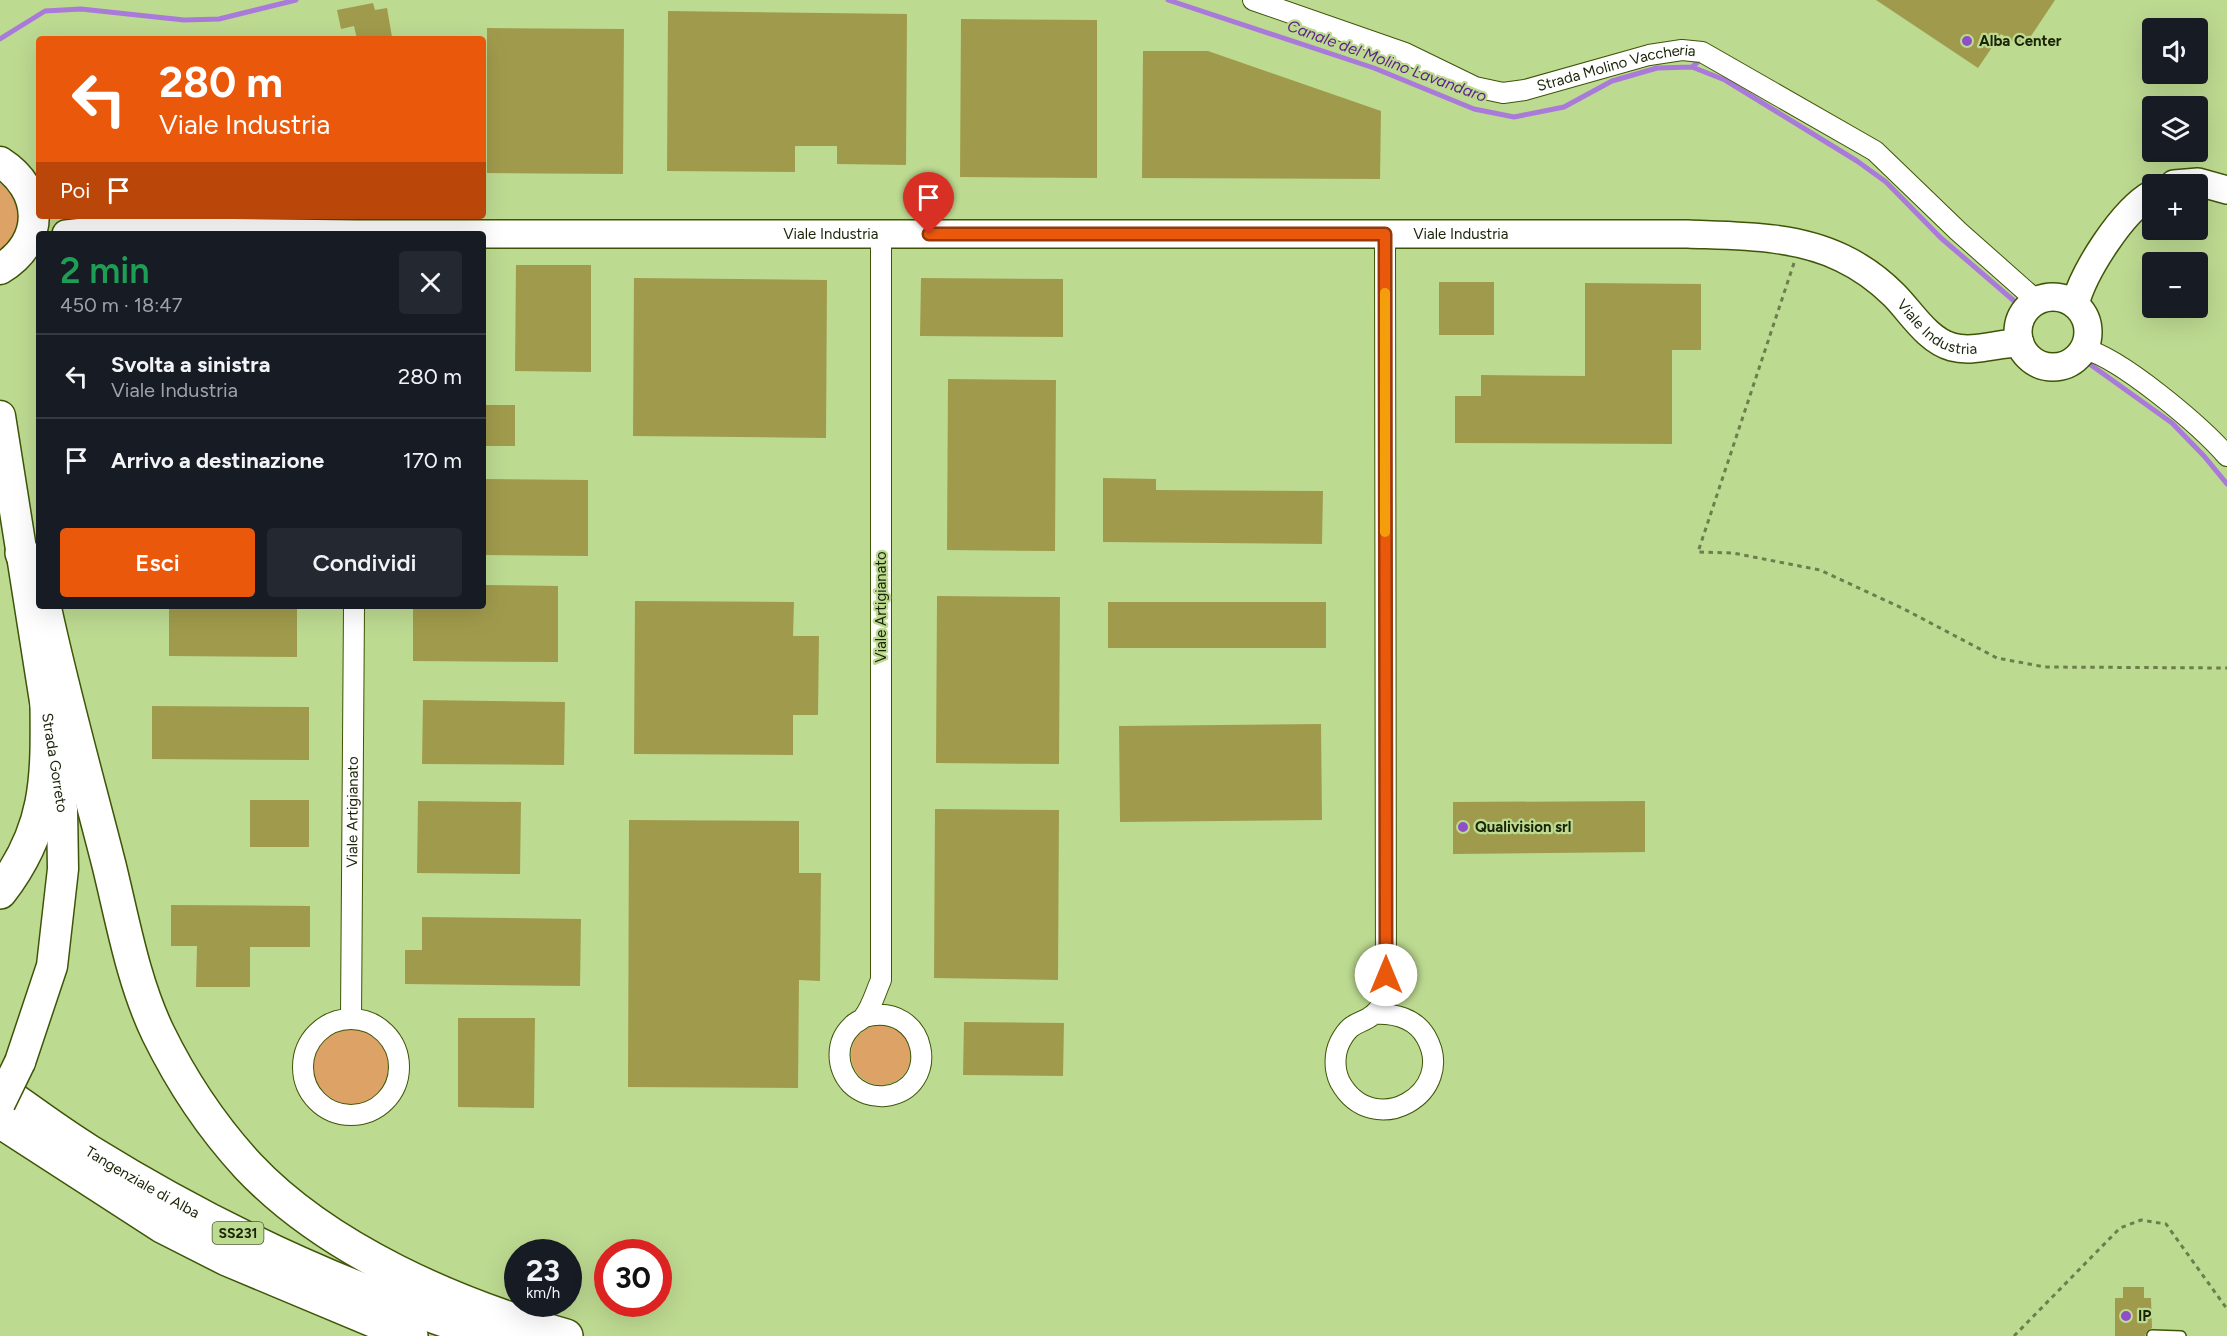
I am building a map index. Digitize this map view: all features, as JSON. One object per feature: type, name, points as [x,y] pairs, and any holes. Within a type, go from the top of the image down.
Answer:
[{"type":"highway","points":[[22,553],[36,585]]},
{"type":"highway","points":[[45,609],[63,698],[109,865],[129,952],[158,1033],[200,1105],[248,1166],[311,1221],[403,1276],[518,1322],[566,1336]]},
{"type":"highway","points":[[0,892],[20,866],[35,836],[48,769],[46,704]]},
{"type":"highway","name":"Tangenziale di Alba","points":[[0,1090],[88,1151],[185,1207],[321,1273],[400,1304],[495,1336]]},
{"type":"highway","name":"Tangenziale di Alba","points":[[0,1121],[171,1231],[298,1290],[411,1336]]},
{"type":"main road","points":[[0,162],[14,171],[33,194],[34,219],[31,235],[15,261]]},
{"type":"main road","name":"Strada Gorreto","points":[[0,416],[62,809],[63,869],[52,966],[20,1062],[0,1103]]},
{"type":"street","name":"Strada Molino Vaccheria","points":[[1253,0],[1405,53],[1475,87],[1503,93],[1535,87],[1649,55],[1682,51],[1702,52],[1875,151],[2031,299]]},
{"type":"street","points":[[2208,185],[2227,190]]},
{"type":"street","points":[[2073,298],[2117,228],[2142,202]]},
{"type":"street","name":"Viale Industria","points":[[65,219],[93,231]]},
{"type":"street","name":"Viale Industria","points":[[486,234],[1688,234],[1801,244],[1826,251],[1862,269],[1894,295],[1927,331],[1950,346],[1974,349],[2013,339]]},
{"type":"street","name":"Viale Artigianato","points":[[881,234],[881,980]]},
{"type":"street","points":[[1380,1007],[1385,234]]},
{"type":"street","points":[[2073,298],[2031,299],[2013,339],[2032,359],[2050,367],[2070,363],[2090,347]]},
{"type":"street","points":[[2073,298],[2086,320],[2090,347],[2189,419],[2227,456]]},
{"type":"street","name":"Viale Artigianato","points":[[351,1018],[354,609]]},
{"type":"street","points":[[864,1017],[881,980]]},
{"type":"street","points":[[881,980],[902,1020],[919,1040],[922,1054],[920,1068],[914,1080],[904,1089],[892,1095],[878,1097],[865,1094],[844,1076],[840,1063],[840,1049],[844,1036],[852,1025],[864,1017],[876,1014],[902,1020]]},
{"type":"street","points":[[1380,1007],[1414,1024],[1425,1037],[1431,1052],[1432,1068],[1427,1084],[1418,1097],[1396,1108],[1372,1109],[1357,1102],[1345,1091],[1338,1077],[1335,1061],[1338,1045],[1346,1031],[1380,1007]]},
{"type":"street","points":[[351,1018],[367,1021],[387,1035],[398,1055],[400,1071],[396,1087],[381,1105],[359,1115],[343,1115],[328,1110],[315,1100],[306,1086],[302,1071],[304,1055],[310,1040],[321,1028],[336,1021],[351,1018]]},
{"type":"lane","points":[[2152,1335],[2181,1336]]},
{"type":"path","points":[[1801,244],[1698,552],[1733,553],[1820,570],[1904,609],[1997,658],[2045,667],[2227,668]]},
{"type":"path","points":[[2014,1336],[2120,1228],[2141,1220],[2166,1224],[2227,1309]]},
{"type":"shaded area","points":[[0,183],[16,201],[19,219],[13,236],[0,255]]},
{"type":"shaded area","points":[[875,1025],[887,1025],[903,1033],[909,1043],[911,1055],[909,1067],[903,1077],[887,1085],[875,1085],[859,1077],[851,1061],[851,1049],[859,1033]]},
{"type":"shaded area","points":[[352,1026],[376,1033],[388,1045],[395,1069],[388,1093],[376,1105],[352,1112],[328,1105],[316,1093],[309,1069],[316,1045],[328,1033]]},
{"type":"building","name":"Alba Center","points":[[1876,0],[2055,0],[2023,48],[2001,34],[1978,68]]},
{"type":"building","points":[[373,3],[375,10],[387,8],[392,36],[356,36],[354,26],[341,29],[337,10]]},
{"type":"building","points":[[668,11],[907,14],[906,165],[837,164],[837,146],[795,146],[795,172],[667,171]]},
{"type":"building","points":[[961,19],[1097,20],[1097,178],[960,177]]},
{"type":"building","points":[[487,28],[624,29],[623,174],[487,173]]},
{"type":"building","points":[[1143,51],[1208,51],[1381,111],[1380,179],[1142,178]]},
{"type":"building","points":[[516,265],[591,265],[591,372],[515,371]]},
{"type":"building","points":[[634,278],[827,280],[826,438],[633,436]]},
{"type":"building","points":[[921,278],[1063,279],[1063,337],[920,336]]},
{"type":"building","points":[[1439,282],[1494,282],[1494,335],[1439,335]]},
{"type":"building","points":[[1585,283],[1701,284],[1701,350],[1672,350],[1672,444],[1455,443],[1455,396],[1481,396],[1481,375],[1585,376]]},
{"type":"building","points":[[948,379],[1056,380],[1055,551],[947,550]]},
{"type":"building","points":[[486,405],[515,405],[515,446],[486,446]]},
{"type":"building","points":[[1103,478],[1156,479],[1156,490],[1323,491],[1322,544],[1103,542]]},
{"type":"building","points":[[486,479],[588,480],[588,556],[486,555]]},
{"type":"building","points":[[486,585],[558,586],[558,662],[413,661],[413,609],[486,609]]},
{"type":"building","points":[[937,596],[1060,597],[1059,764],[936,763]]},
{"type":"building","points":[[635,601],[794,602],[793,636],[819,636],[818,715],[793,715],[793,755],[634,754]]},
{"type":"building","points":[[1108,602],[1326,602],[1326,648],[1108,648]]},
{"type":"building","points":[[169,609],[297,609],[297,657],[169,656]]},
{"type":"building","points":[[423,700],[565,702],[564,765],[422,764]]},
{"type":"building","points":[[152,706],[309,707],[309,760],[152,759]]},
{"type":"building","points":[[1321,724],[1322,820],[1120,822],[1119,726]]},
{"type":"building","points":[[250,800],[309,800],[309,847],[250,847]]},
{"type":"building","points":[[418,801],[521,802],[520,874],[417,873]]},
{"type":"building","points":[[1645,801],[1645,852],[1453,854],[1453,802]]},
{"type":"building","points":[[935,809],[1059,810],[1058,980],[934,978]]},
{"type":"building","points":[[629,820],[799,821],[799,873],[821,873],[820,981],[799,980],[798,1088],[628,1087]]},
{"type":"building","points":[[171,905],[310,906],[310,947],[250,947],[250,987],[196,987],[197,946],[171,946]]},
{"type":"building","points":[[422,917],[581,919],[580,986],[405,984],[405,950],[422,950]]},
{"type":"building","points":[[458,1018],[535,1018],[534,1108],[458,1107]]},
{"type":"building","points":[[964,1022],[1064,1023],[1063,1076],[963,1075]]},
{"type":"building","points":[[2123,1287],[2144,1287],[2144,1298],[2151,1298],[2152,1328],[2145,1336],[2115,1336],[2115,1298],[2123,1298]]},
{"type":"waterway","name":"Canale del Molino Lavandaro","points":[[0,39],[45,11],[81,9],[184,20],[219,19],[296,0]]},
{"type":"waterway","name":"Canale del Molino Lavandaro","points":[[1168,0],[1374,68],[1474,109],[1514,117],[1564,107],[1612,81],[1657,68],[1692,67],[1699,61]]},
{"type":"waterway","points":[[1692,67],[1725,80],[1857,161],[1886,182],[1941,238],[2020,306]]},
{"type":"waterway","points":[[2084,360],[2172,423],[2227,484]]},
{"type":"slow traffic","points":[[1385,293],[1385,532]]},
{"type":"place","name":"Alba Center","points":[[1967,41]]},
{"type":"place","name":"Qualivision srl","points":[[1463,827]]},
{"type":"place","name":"IP","points":[[2126,1316]]},
{"type":"route","points":[[929,234],[1385,234],[1386,975]]}]
